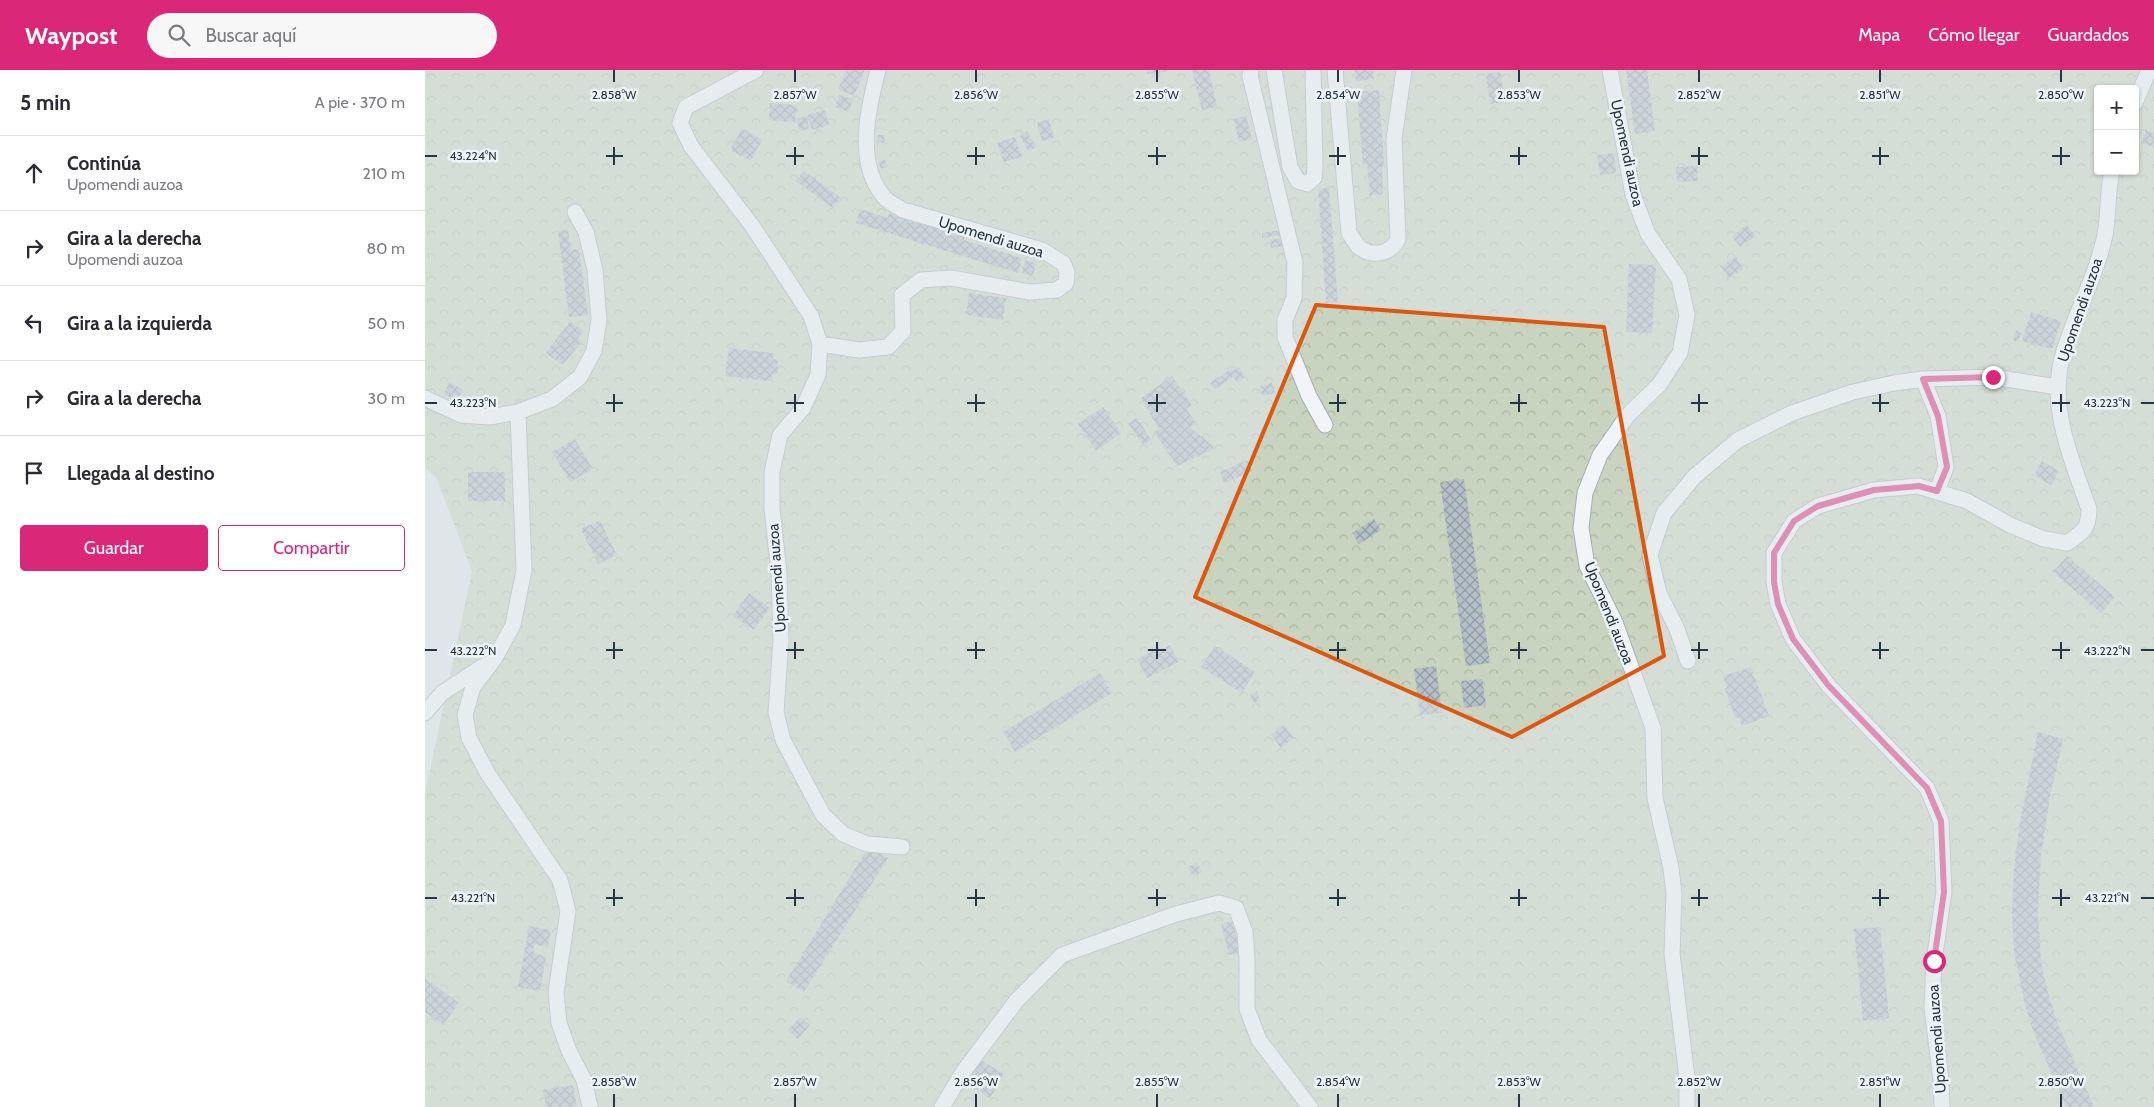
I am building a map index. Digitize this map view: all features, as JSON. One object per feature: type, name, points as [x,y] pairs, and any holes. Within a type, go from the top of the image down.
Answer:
[{"type":"lane","name":"Upomendi auzoa","points":[[756,70],[686,107],[680,123],[691,146],[753,226],[811,316],[820,344],[818,375],[803,408],[780,436],[772,472],[772,509],[779,572],[781,642],[776,712],[783,740],[823,815],[843,834],[867,844],[902,848]]},
{"type":"lane","name":"Upomendi auzoa","points":[[820,344],[859,350],[888,347],[903,331],[902,294],[921,280],[951,278],[1029,292],[1057,290],[1066,283],[1067,272],[1063,263],[1042,250],[903,210],[885,199],[874,183],[867,153],[869,106],[878,70]]},
{"type":"lane","points":[[1251,70],[1250,76],[1295,263],[1294,298],[1285,320],[1285,336],[1309,396],[1325,425]]},
{"type":"lane","points":[[1274,70],[1290,167],[1298,181],[1307,184],[1314,178],[1315,168],[1313,70]]},
{"type":"lane","points":[[1335,70],[1349,233],[1359,247],[1372,252],[1385,253],[1395,247],[1399,239],[1394,139],[1405,70]]},
{"type":"lane","name":"Upomendi auzoa","points":[[1610,70],[1633,195],[1647,234],[1679,279],[1687,315],[1680,353],[1659,385],[1628,415],[1600,455],[1585,493],[1581,528],[1587,566],[1615,622],[1653,728],[1655,798],[1671,868],[1674,894],[1672,954],[1687,1078],[1687,1107]]},
{"type":"lane","points":[[2139,94],[2149,70]]},
{"type":"lane","name":"Upomendi auzoa","points":[[1942,1107],[1941,1081],[1932,1008],[1934,961],[1944,892],[1941,821],[1927,788],[1828,685],[1793,639],[1778,604],[1774,582],[1774,553],[1794,521],[1818,506],[1874,490],[1919,486],[1967,501],[2010,525],[2044,539],[2067,542],[2081,533],[2089,522],[2089,509],[2062,429],[2058,388],[2062,358],[2092,279],[2105,235],[2112,175]]},
{"type":"lane","points":[[425,398],[461,416],[490,417],[518,412],[553,399],[580,377],[594,351],[599,320],[595,270],[587,232],[575,212]]},
{"type":"lane","points":[[1688,660],[1677,629],[1659,593],[1650,555],[1664,513],[1695,476],[1738,440],[1792,413],[1853,392],[1923,379],[1993,377],[2058,388]]},
{"type":"lane","points":[[1923,379],[1938,416],[1947,467],[1937,491]]},
{"type":"lane","points":[[518,412],[524,570],[513,625],[495,658],[473,687],[465,715],[469,738],[488,774],[560,880],[568,911],[556,992],[559,1023],[569,1051],[584,1080],[589,1107]]},
{"type":"lane","points":[[425,714],[442,693],[495,658]]},
{"type":"lane","points":[[942,1107],[963,1072],[1017,1000],[1062,954],[1176,914],[1219,903],[1236,908],[1245,932],[1247,1009],[1259,1040],[1310,1107]]},
{"type":"highlighted area","points":[[1316,305],[1604,327],[1664,656],[1512,737],[1195,597]]},
{"type":"green space","points":[[425,70],[2154,70],[2154,1107],[425,1107],[425,794],[472,571],[436,477],[425,468]]},
{"type":"building","points":[[847,70],[865,70],[854,96],[838,89]]},
{"type":"building","points":[[1147,70],[1169,70],[1169,71],[1148,74]]},
{"type":"building","points":[[1192,70],[1209,70],[1217,107],[1202,110]]},
{"type":"building","points":[[1355,70],[1373,70],[1374,79],[1356,81]]},
{"type":"building","points":[[1626,70],[1647,70],[1655,131],[1635,134]]},
{"type":"building","points":[[1501,72],[1504,102],[1490,104],[1486,74]]},
{"type":"building","points":[[1379,90],[1384,163],[1382,164],[1383,194],[1370,196],[1367,165],[1363,165],[1357,92]]},
{"type":"building","points":[[839,95],[853,99],[849,112],[835,107]]},
{"type":"building","points":[[770,103],[797,105],[795,122],[769,120]]},
{"type":"building","points":[[825,110],[829,125],[812,130],[807,115]]},
{"type":"building","points":[[807,116],[809,129],[799,131],[797,118]]},
{"type":"building","points":[[1246,116],[1252,139],[1239,142],[1234,119]]},
{"type":"building","points":[[1049,119],[1054,138],[1042,141],[1037,123]]},
{"type":"building","points":[[742,129],[762,140],[751,161],[730,150]]},
{"type":"building","points":[[2146,130],[2154,133],[2154,147],[2141,143]]},
{"type":"building","points":[[1027,131],[1036,147],[1028,151],[1020,136]]},
{"type":"building","points":[[878,135],[885,135],[884,143],[877,142]]},
{"type":"building","points":[[1015,137],[1022,157],[1004,162],[997,143]]},
{"type":"building","points":[[1614,153],[1616,173],[1600,175],[1597,155]]},
{"type":"building","points":[[885,160],[887,167],[881,169],[879,162]]},
{"type":"building","points":[[1697,166],[1698,181],[1677,182],[1676,167]]},
{"type":"building","points":[[804,171],[841,198],[833,208],[796,181]]},
{"type":"building","points":[[1329,188],[1338,302],[1326,303],[1318,189]]},
{"type":"building","points":[[860,209],[888,218],[889,213],[966,236],[964,240],[1022,258],[1018,273],[856,223]]},
{"type":"building","points":[[1747,225],[1755,236],[1740,247],[1732,236]]},
{"type":"building","points":[[568,230],[571,250],[579,249],[588,315],[569,317],[558,231]]},
{"type":"building","points":[[1282,230],[1283,235],[1262,238],[1262,233]]},
{"type":"building","points":[[1282,238],[1284,246],[1271,248],[1270,240]]},
{"type":"building","points":[[1736,257],[1743,269],[1728,278],[1721,266]]},
{"type":"building","points":[[1025,260],[1036,263],[1033,276],[1022,273]]},
{"type":"building","points":[[1629,264],[1656,265],[1652,333],[1626,332]]},
{"type":"building","points":[[969,293],[1006,298],[1003,320],[966,315]]},
{"type":"building","points":[[2031,312],[2061,321],[2052,349],[2022,341]]},
{"type":"building","points":[[570,321],[583,331],[578,338],[582,341],[563,365],[546,353]]},
{"type":"building","points":[[2016,330],[2021,332],[2018,342],[2013,340]]},
{"type":"building","points":[[729,348],[774,353],[773,359],[778,360],[777,374],[772,374],[771,381],[725,376]]},
{"type":"building","points":[[1239,367],[1245,377],[1237,382],[1233,377],[1215,389],[1210,383],[1231,369],[1233,371]]},
{"type":"building","points":[[1172,376],[1192,405],[1186,409],[1196,423],[1190,427],[1215,448],[1177,466],[1154,432],[1159,429],[1141,398]]},
{"type":"building","points":[[449,383],[463,389],[457,401],[444,394]]},
{"type":"building","points":[[1272,383],[1275,393],[1262,396],[1260,386]]},
{"type":"building","points":[[1103,407],[1121,433],[1096,451],[1078,424]]},
{"type":"building","points":[[1137,418],[1151,440],[1143,445],[1128,423]]},
{"type":"building","points":[[575,439],[593,469],[570,482],[552,452]]},
{"type":"building","points":[[1247,460],[1252,471],[1224,483],[1220,472]]},
{"type":"building","points":[[2042,461],[2059,471],[2051,485],[2034,475]]},
{"type":"building","points":[[468,472],[505,472],[505,501],[468,501]]},
{"type":"building","points":[[1464,479],[1490,663],[1466,666],[1440,482]]},
{"type":"building","points":[[1374,519],[1381,530],[1359,544],[1352,533]]},
{"type":"building","points":[[600,520],[617,555],[598,564],[581,529]]},
{"type":"building","points":[[2067,556],[2115,597],[2101,613],[2053,572]]},
{"type":"building","points":[[749,593],[770,608],[754,630],[733,616]]},
{"type":"building","points":[[1170,645],[1179,662],[1147,678],[1137,659],[1160,647],[1162,650]]},
{"type":"building","points":[[1215,646],[1255,672],[1242,693],[1201,667]]},
{"type":"building","points":[[1436,666],[1442,713],[1420,715],[1414,669]]},
{"type":"building","points":[[1751,667],[1769,716],[1742,726],[1739,717],[1735,718],[1725,689],[1727,688],[1723,676]]},
{"type":"building","points":[[1100,673],[1112,693],[1015,752],[1003,732]]},
{"type":"building","points":[[1482,679],[1486,705],[1464,708],[1461,681]]},
{"type":"building","points":[[1257,691],[1260,700],[1254,703],[1250,695]]},
{"type":"building","points":[[1284,725],[1294,738],[1281,748],[1271,735]]},
{"type":"building","points":[[2038,732],[2063,739],[2050,797],[2041,855],[2038,912],[2041,962],[2057,1022],[2094,1107],[2066,1107],[2033,1031],[2025,1005],[2014,952],[2012,912],[2014,868],[2020,822]]},
{"type":"building","points":[[869,846],[888,858],[804,992],[786,981]]},
{"type":"building","points":[[1196,862],[1202,872],[1194,877],[1188,868]]},
{"type":"building","points":[[1232,921],[1241,952],[1229,955],[1221,924]]},
{"type":"building","points":[[529,926],[551,930],[548,947],[534,944],[533,954],[546,956],[540,991],[518,987]]},
{"type":"building","points":[[1880,927],[1889,1018],[1863,1021],[1854,929]]},
{"type":"building","points":[[425,978],[459,1003],[443,1025],[425,1012]]},
{"type":"building","points":[[800,1017],[810,1025],[798,1039],[788,1030]]},
{"type":"building","points":[[981,1060],[1004,1074],[990,1098],[967,1084]]},
{"type":"building","points":[[573,1085],[577,1107],[546,1107],[543,1090]]},
{"type":"route","points":[[1934,961],[1944,892],[1941,821],[1927,788],[1828,685],[1793,639],[1778,604],[1774,582],[1774,553],[1794,521],[1818,506],[1874,490],[1919,486],[1937,491],[1947,467],[1938,416],[1923,379],[1993,377]]}]
